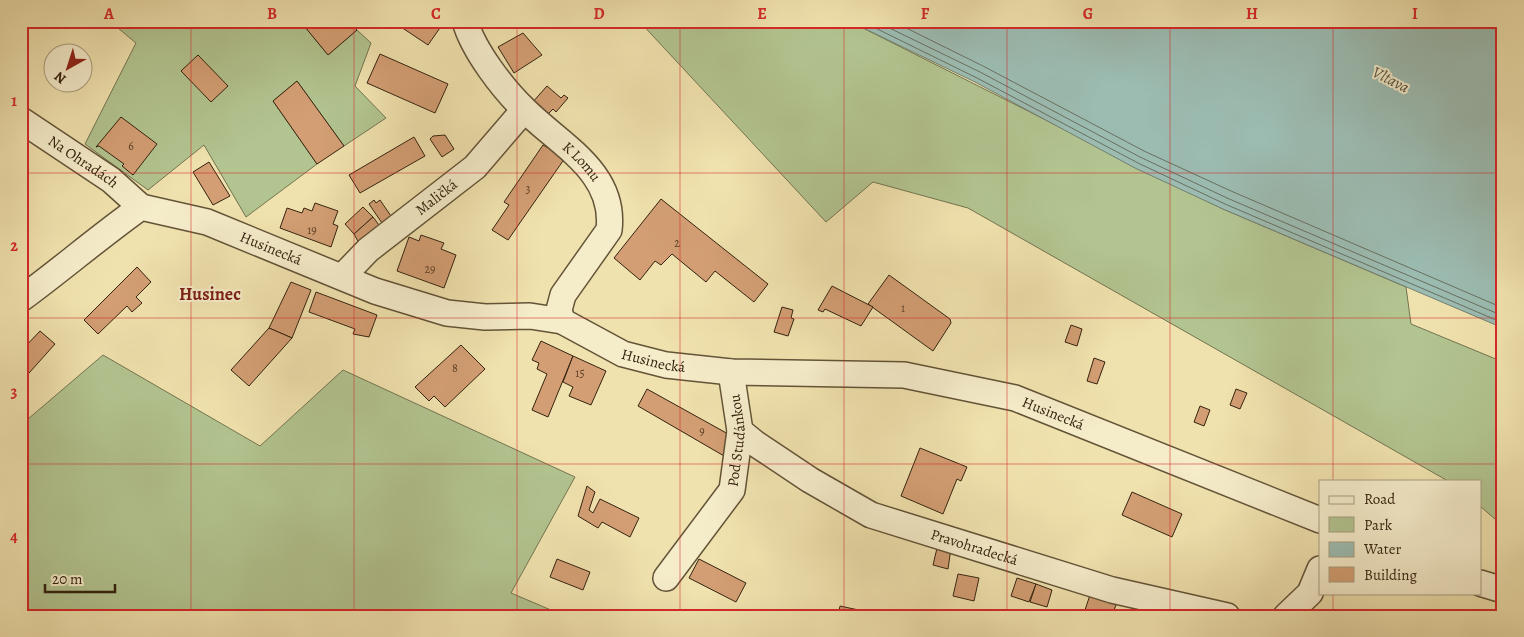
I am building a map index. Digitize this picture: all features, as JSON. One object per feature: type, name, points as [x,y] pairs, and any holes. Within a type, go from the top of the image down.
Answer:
[{"type":"street","name":"K Lomu","points":[[465,21],[468,31],[488,65],[524,110],[578,156],[601,183],[610,217],[609,230],[563,295],[560,310],[562,321]]},
{"type":"street","name":"Maličká","points":[[342,277],[368,250],[475,167],[524,110]]},
{"type":"street","name":"Na Ohradách","points":[[21,120],[111,180],[141,207]]},
{"type":"street","name":"Husinecká","points":[[141,207],[206,222],[375,291],[447,312],[485,317],[530,316],[562,321],[623,354],[666,365],[731,372],[904,376],[1015,398],[1319,520]]},
{"type":"street","points":[[21,299],[141,207]]},
{"type":"street","name":"Pod Studánkou","points":[[666,578],[732,490],[740,431],[731,372]]},
{"type":"street","name":"Pravohradecká","points":[[740,431],[810,480],[871,515],[1112,590],[1227,616]]},
{"type":"street","points":[[1286,616],[1310,593],[1319,571]]},
{"type":"street","points":[[1482,584],[1503,590]]},
{"type":"green space","points":[[113,21],[312,21],[305,27],[328,55],[357,30],[371,43],[355,86],[386,118],[344,146],[297,81],[273,101],[317,164],[246,217],[204,145],[148,190],[85,144],[136,43],[112,23]]},
{"type":"green space","points":[[639,21],[849,21],[1223,209],[1406,287],[1411,324],[1503,362],[1503,526],[1482,508],[1482,480],[1446,480],[968,208],[873,182],[826,222]]},
{"type":"green space","points":[[103,355],[260,446],[343,370],[575,477],[511,593],[565,616],[21,616],[21,425]]},
{"type":"water","name":"Vltava","points":[[849,21],[1503,21],[1503,328],[1223,209],[1135,168],[975,82]]},
{"type":"building","points":[[312,21],[349,21],[357,30],[328,55],[305,27]]},
{"type":"building","points":[[401,21],[437,21],[442,25],[428,45],[398,25]]},
{"type":"building","points":[[523,33],[542,55],[514,73],[498,47]]},
{"type":"building","points":[[380,54],[448,84],[435,113],[367,83]]},
{"type":"building","points":[[198,55],[228,86],[211,102],[181,71]]},
{"type":"building","points":[[297,81],[344,146],[317,164],[273,101]]},
{"type":"building","points":[[547,86],[561,98],[564,95],[568,98],[556,112],[553,109],[545,117],[531,104]]},
{"type":"building","points":[[121,117],[157,144],[133,175],[122,166],[124,164],[99,146],[96,147]]},
{"type":"building","points":[[445,135],[454,149],[442,157],[430,139],[433,136]]},
{"type":"building","points":[[414,137],[425,156],[360,193],[349,175]]},
{"type":"building","points":[[543,145],[565,158],[508,240],[492,230],[509,205],[504,202]]},
{"type":"building","points":[[209,162],[230,196],[213,205],[193,172]]},
{"type":"building","points":[[661,199],[768,284],[754,302],[715,271],[706,282],[672,254],[661,265],[655,261],[640,280],[614,258]]},
{"type":"building","points":[[374,200],[376,203],[380,200],[393,219],[384,226],[369,204]]},
{"type":"building","points":[[315,203],[338,211],[333,224],[338,226],[331,247],[280,228],[287,208],[302,213],[304,208],[312,211]]},
{"type":"building","points":[[363,207],[373,217],[354,234],[345,224]]},
{"type":"building","points":[[373,217],[382,229],[360,245],[354,234]]},
{"type":"building","points":[[421,235],[444,243],[441,249],[456,255],[444,288],[397,271],[409,237],[419,241]]},
{"type":"building","points":[[137,267],[151,282],[136,297],[142,303],[132,312],[127,306],[98,334],[84,320]]},
{"type":"building","points":[[889,275],[950,319],[951,323],[933,351],[868,304]]},
{"type":"building","points":[[291,282],[311,290],[292,338],[269,328]]},
{"type":"building","points":[[832,286],[873,307],[861,326],[825,309],[823,312],[818,310]]},
{"type":"building","points":[[316,292],[377,315],[369,337],[353,334],[355,329],[309,312]]},
{"type":"building","points":[[782,307],[793,310],[791,318],[794,319],[788,336],[774,332]]},
{"type":"building","points":[[1071,325],[1082,329],[1077,346],[1065,342]]},
{"type":"building","points":[[269,328],[292,338],[249,386],[231,370]]},
{"type":"building","points":[[40,331],[55,344],[21,382],[21,347],[23,349]]},
{"type":"building","points":[[541,341],[573,356],[548,417],[532,410],[547,374],[537,369],[539,363],[532,360]]},
{"type":"building","points":[[461,345],[485,369],[445,407],[434,396],[429,401],[415,387]]},
{"type":"building","points":[[573,356],[606,371],[591,405],[569,396],[573,387],[563,382]]},
{"type":"building","points":[[1094,358],[1105,362],[1097,384],[1087,381]]},
{"type":"building","points":[[647,389],[730,435],[731,460],[638,406]]},
{"type":"building","points":[[1236,389],[1247,393],[1240,409],[1230,405]]},
{"type":"building","points":[[1200,406],[1210,410],[1204,426],[1194,422]]},
{"type":"building","points":[[920,448],[967,467],[961,481],[957,479],[943,514],[901,496]]},
{"type":"building","points":[[587,486],[595,492],[589,510],[593,513],[600,499],[639,518],[630,537],[602,522],[598,528],[578,516]]},
{"type":"building","points":[[1132,492],[1182,514],[1172,537],[1122,515]]},
{"type":"building","points":[[938,544],[951,548],[948,569],[933,565]]},
{"type":"building","points":[[557,559],[590,572],[583,590],[550,577]]},
{"type":"building","points":[[699,559],[746,583],[736,602],[689,578]]},
{"type":"building","points":[[958,574],[979,578],[974,601],[953,596]]},
{"type":"building","points":[[1017,578],[1036,584],[1029,602],[1011,596]]},
{"type":"building","points":[[1036,584],[1052,590],[1047,607],[1030,602]]},
{"type":"building","points":[[1090,595],[1117,602],[1112,616],[1083,616]]},
{"type":"building","points":[[840,606],[868,612],[867,616],[838,616]]},
{"type":"district","name":"Husinec","points":[[210,294]]}]
